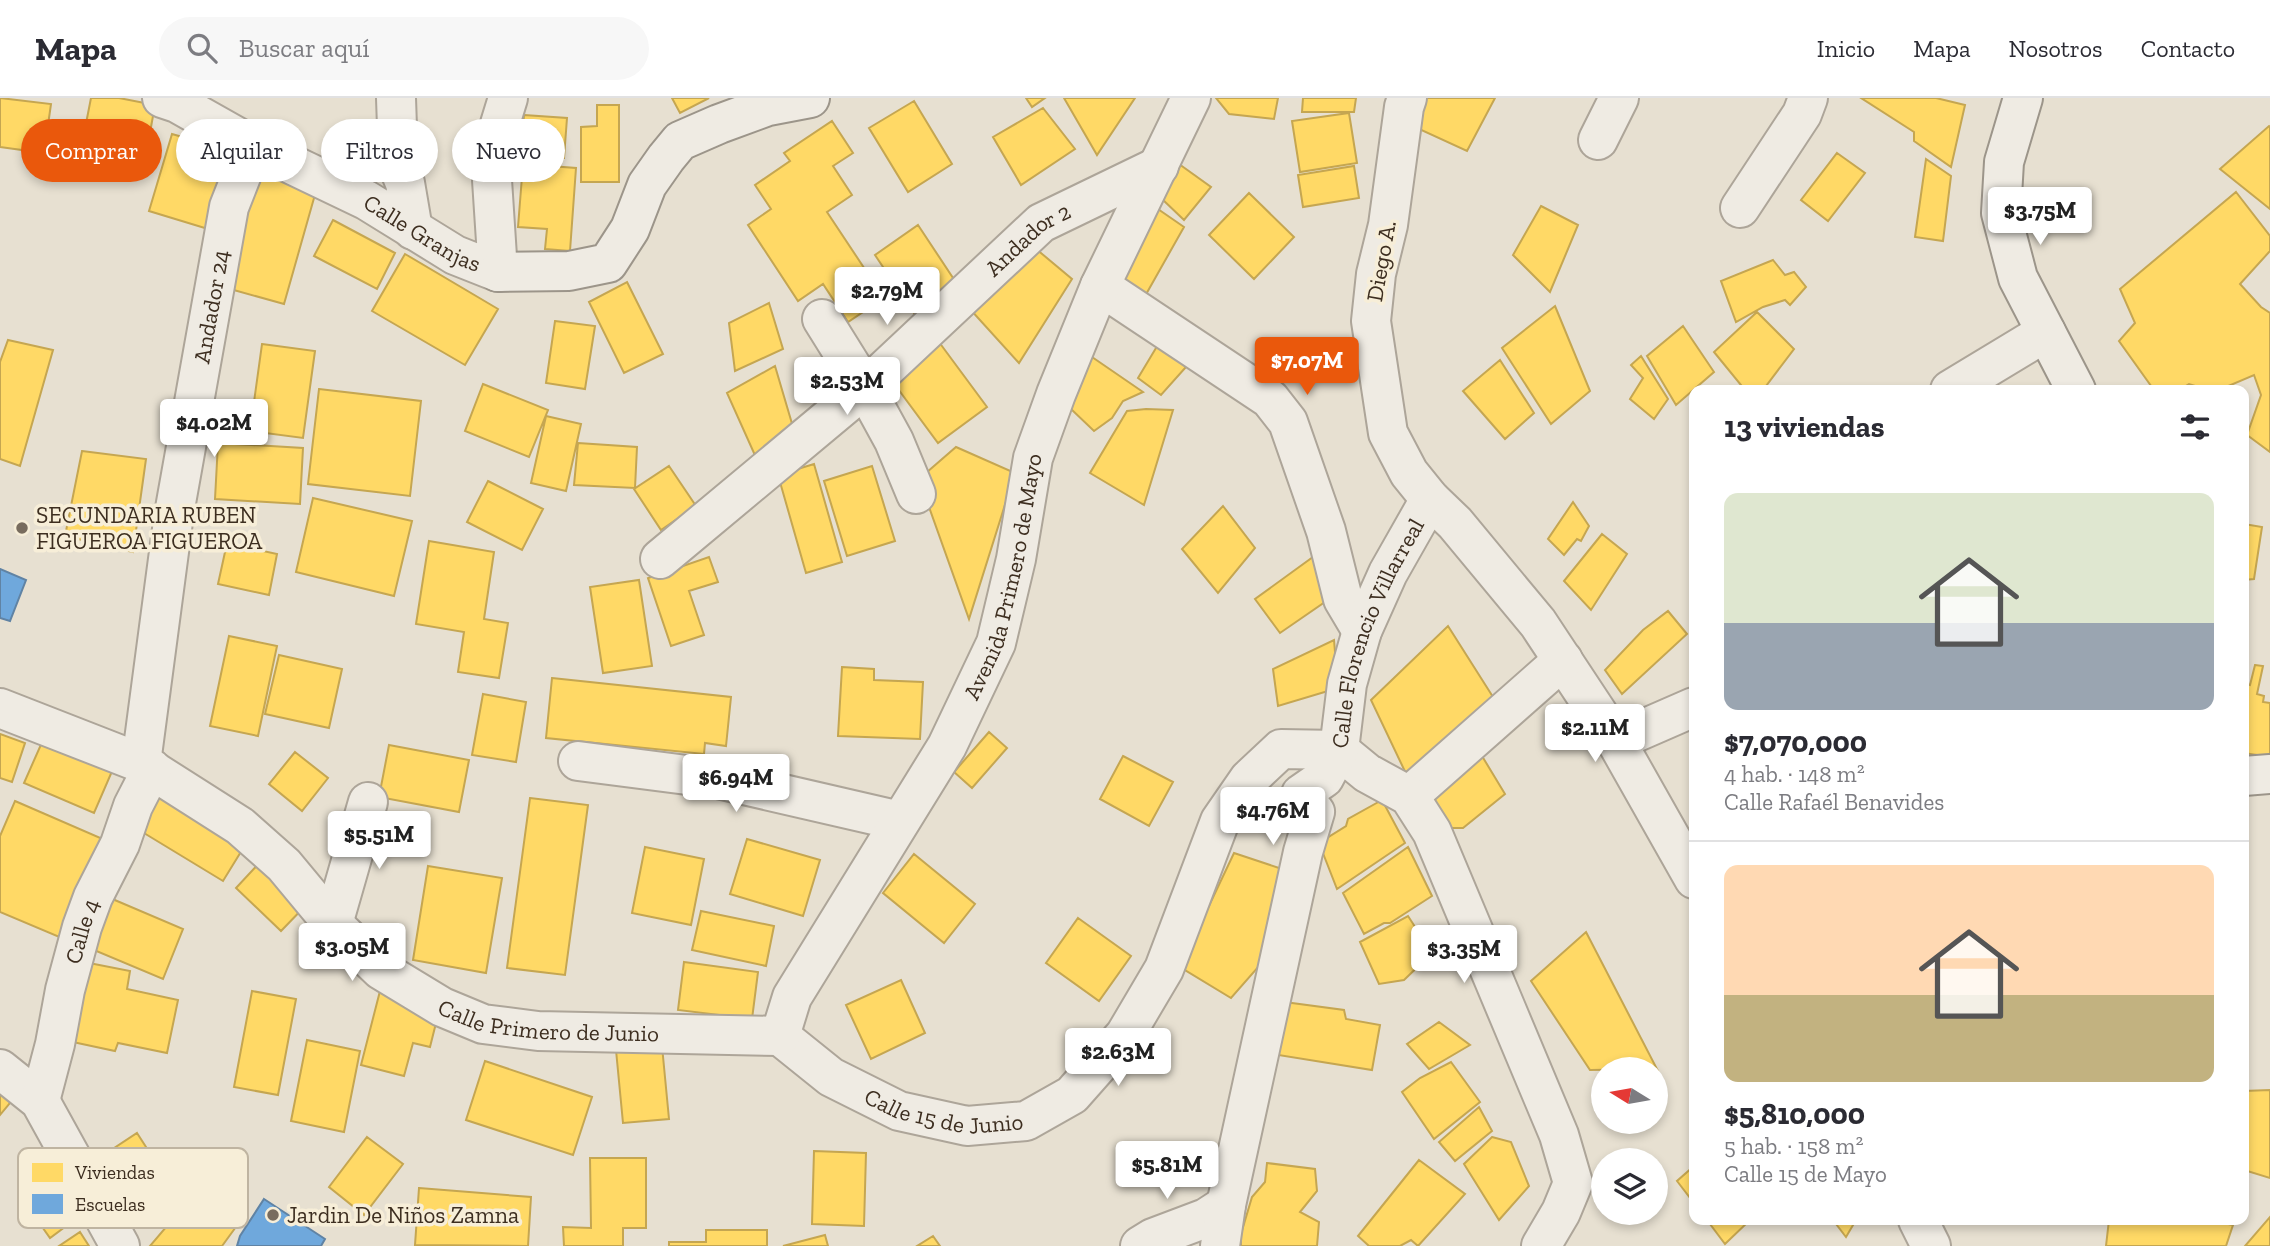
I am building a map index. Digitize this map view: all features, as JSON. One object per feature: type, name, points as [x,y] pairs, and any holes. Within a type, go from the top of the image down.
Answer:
[{"type":"street","name":"Calle Granjas","points":[[162,98],[205,119]]},
{"type":"street","points":[[396,98],[394,156],[405,183],[413,230]]},
{"type":"street","points":[[508,98],[500,124],[492,180],[498,272],[569,271],[608,263],[630,229],[647,185],[680,141],[768,106],[810,98]]},
{"type":"street","name":"Avenida Primero de Mayo","points":[[780,1036],[792,997],[947,746],[996,643],[1016,559],[1033,458],[1100,286],[1191,98]]},
{"type":"street","name":"Diego A.","points":[[1407,98],[1388,225],[1376,274],[1371,321],[1388,433],[1409,473],[1430,499],[1455,523],[1538,623],[1616,741],[1689,870]]},
{"type":"street","points":[[1598,140],[1619,98]]},
{"type":"street","points":[[1741,208],[1802,114],[1808,98]]},
{"type":"street","points":[[2023,98],[2004,162],[2001,213],[2018,278],[2073,385]]},
{"type":"street","name":"Andador 2","points":[[660,559],[865,388],[1041,223],[1158,166]]},
{"type":"street","name":"Calle Granjas","points":[[307,172],[366,200],[455,256],[498,272]]},
{"type":"street","name":"Andador 24","points":[[147,766],[174,514],[229,207],[239,182]]},
{"type":"street","points":[[1100,286],[1270,399],[1288,422],[1326,531],[1343,599],[1362,631]]},
{"type":"street","points":[[822,319],[894,441],[916,494]]},
{"type":"street","points":[[1958,385],[2046,332]]},
{"type":"street","name":"Calle Florencio Villarreal","points":[[1220,1246],[1226,1205],[1303,852],[1315,812],[1301,794],[1324,778],[1339,750],[1347,684],[1362,631],[1388,573],[1430,499]]},
{"type":"street","points":[[1409,796],[1563,660]]},
{"type":"street","name":"Calle Primero de Junio","points":[[0,708],[147,766],[249,834],[284,864],[333,924],[381,970],[442,1007],[483,1024],[538,1031],[780,1036]]},
{"type":"street","points":[[1616,741],[1689,709]]},
{"type":"street","name":"Calle 15 de Junio","points":[[780,1036],[831,1077],[899,1111],[967,1126],[1026,1121],[1072,1095],[1125,1035],[1164,969],[1220,821],[1249,779],[1281,749],[1339,750]]},
{"type":"street","points":[[1339,750],[1367,774],[1409,796],[1432,832],[1559,1135],[1573,1183],[1561,1212],[1541,1246]]},
{"type":"street","points":[[579,761],[718,779],[900,821]]},
{"type":"street","name":"Calle 4","points":[[40,1101],[82,927],[93,897],[120,844],[147,766]]},
{"type":"street","points":[[2249,776],[2270,774]]},
{"type":"street","points":[[333,924],[368,802]]},
{"type":"street","points":[[0,1069],[40,1101],[66,1148]]},
{"type":"street","points":[[1140,1246],[1153,1238],[1206,1218],[1226,1205]]},
{"type":"street","points":[[1920,1225],[1931,1246]]},
{"type":"street","points":[[110,1228],[120,1246]]},
{"type":"building: Viviendas","points":[[0,98],[51,104],[49,119],[21,119],[21,150],[0,147]]},
{"type":"building: Viviendas","points":[[91,98],[119,98],[155,105],[152,119],[87,119]]},
{"type":"building: Viviendas","points":[[672,98],[709,98],[680,113]]},
{"type":"building: Viviendas","points":[[1026,98],[1045,98],[1032,107]]},
{"type":"building: Viviendas","points":[[1064,98],[1135,98],[1097,155]]},
{"type":"building: Viviendas","points":[[1216,98],[1278,98],[1274,119],[1229,114]]},
{"type":"building: Viviendas","points":[[1303,98],[1356,98],[1354,112],[1302,112]]},
{"type":"building: Viviendas","points":[[1413,98],[1495,98],[1467,151],[1406,123]]},
{"type":"building: Viviendas","points":[[1861,98],[1936,98],[1965,105],[1951,167],[1914,141],[1914,132]]},
{"type":"building: Viviendas","points":[[914,101],[952,164],[908,192],[869,128]]},
{"type":"building: Viviendas","points":[[597,105],[619,105],[619,182],[581,182],[581,127],[597,126]]},
{"type":"building: Viviendas","points":[[1043,108],[1075,149],[1021,185],[993,137]]},
{"type":"building: Viviendas","points":[[1349,113],[1357,163],[1300,172],[1292,121]]},
{"type":"building: Viviendas","points":[[524,115],[567,118],[565,145],[565,119],[524,119]]},
{"type":"building: Viviendas","points":[[832,121],[853,153],[833,166],[852,195],[827,212],[884,298],[848,322],[823,284],[798,301],[748,225],[771,209],[755,185],[790,161],[784,153]]},
{"type":"building: Viviendas","points":[[2270,127],[2270,209],[2220,169]]},
{"type":"building: Viviendas","points":[[172,134],[176,135],[176,182],[222,182],[208,229],[149,211],[158,182],[162,182],[162,167]]},
{"type":"building: Viviendas","points":[[1837,153],[1865,173],[1828,221],[1801,200]]},
{"type":"building: Viviendas","points":[[1926,159],[1951,176],[1943,241],[1915,237]]},
{"type":"building: Viviendas","points":[[1179,164],[1211,187],[1184,220],[1161,198]]},
{"type":"building: Viviendas","points":[[1354,166],[1359,198],[1303,207],[1298,175]]},
{"type":"building: Viviendas","points":[[565,167],[576,168],[570,251],[545,249],[547,229],[518,227],[522,182],[565,182]]},
{"type":"building: Viviendas","points":[[307,181],[318,184],[284,304],[223,287],[253,182]]},
{"type":"building: Viviendas","points":[[2236,192],[2270,236],[2270,251],[2240,284],[2270,313],[2270,452],[2249,436],[2261,395],[2254,375],[2231,385],[2150,385],[2119,341],[2135,323],[2120,289]]},
{"type":"building: Viviendas","points":[[1249,193],[1294,237],[1254,279],[1209,235]]},
{"type":"building: Viviendas","points":[[1541,206],[1578,225],[1550,292],[1513,255]]},
{"type":"building: Viviendas","points":[[1155,207],[1184,227],[1140,305],[1116,288]]},
{"type":"building: Viviendas","points":[[333,220],[395,253],[377,289],[314,256]]},
{"type":"building: Viviendas","points":[[918,225],[959,287],[916,316],[875,255]]},
{"type":"building: Viviendas","points":[[1029,243],[1072,279],[1019,363],[969,308]]},
{"type":"building: Viviendas","points":[[405,254],[498,309],[465,365],[372,311]]},
{"type":"building: Viviendas","points":[[1773,260],[1785,275],[1794,272],[1806,287],[1790,305],[1785,300],[1763,307],[1736,322],[1721,281]]},
{"type":"building: Viviendas","points":[[627,282],[663,354],[624,373],[589,302]]},
{"type":"building: Viviendas","points":[[769,303],[783,349],[735,371],[729,323]]},
{"type":"building: Viviendas","points":[[1555,306],[1590,391],[1551,424],[1502,348]]},
{"type":"building: Viviendas","points":[[1757,312],[1794,349],[1767,385],[1741,385],[1714,352]]},
{"type":"building: Viviendas","points":[[555,321],[595,326],[585,389],[546,383]]},
{"type":"building: Viviendas","points":[[1683,326],[1714,372],[1699,385],[1689,385],[1689,394],[1676,405],[1647,356]]},
{"type":"building: Viviendas","points":[[1165,333],[1194,358],[1161,395],[1138,378]]},
{"type":"building: Viviendas","points":[[936,338],[987,407],[938,443],[887,374]]},
{"type":"building: Viviendas","points":[[8,340],[53,350],[20,466],[0,459],[0,362]]},
{"type":"building: Viviendas","points":[[262,344],[315,351],[303,438],[250,431]]},
{"type":"building: Viviendas","points":[[1641,356],[1668,399],[1654,419],[1630,399],[1643,378],[1631,365]]},
{"type":"building: Viviendas","points":[[1092,357],[1143,392],[1123,401],[1112,418],[1094,431],[1071,409]]},
{"type":"building: Viviendas","points":[[1500,360],[1534,413],[1505,439],[1463,391]]},
{"type":"building: Viviendas","points":[[775,366],[793,427],[758,462],[727,393]]},
{"type":"building: Viviendas","points":[[483,384],[548,410],[529,457],[465,431]]},
{"type":"building: Viviendas","points":[[319,389],[421,401],[410,496],[308,484]]},
{"type":"building: Viviendas","points":[[1173,410],[1144,505],[1090,473],[1127,411]]},
{"type":"building: Viviendas","points":[[546,416],[581,424],[566,491],[531,483]]},
{"type":"building: Viviendas","points":[[218,443],[303,448],[300,504],[215,499]]},
{"type":"building: Viviendas","points":[[578,443],[637,447],[635,488],[574,485]]},
{"type":"building: Viviendas","points":[[956,447],[1015,473],[969,619],[919,479]]},
{"type":"building: Viviendas","points":[[82,451],[146,459],[133,552],[65,536]]},
{"type":"building: Viviendas","points":[[814,464],[842,562],[806,573],[778,475]]},
{"type":"building: Viviendas","points":[[669,466],[696,506],[661,530],[634,489]]},
{"type":"building: Viviendas","points":[[872,466],[895,541],[847,556],[824,481]]},
{"type":"building: Viviendas","points":[[488,481],[543,509],[522,550],[467,522]]},
{"type":"building: Viviendas","points":[[313,498],[412,521],[394,596],[296,572]]},
{"type":"building: Viviendas","points":[[1573,502],[1589,526],[1581,541],[1577,539],[1564,555],[1548,539]]},
{"type":"building: Viviendas","points":[[1223,506],[1255,548],[1218,593],[1182,549]]},
{"type":"building: Viviendas","points":[[2249,525],[2262,527],[2254,579],[2249,580]]},
{"type":"building: Viviendas","points":[[1602,534],[1627,554],[1591,610],[1564,581]]},
{"type":"building: Viviendas","points":[[429,541],[494,552],[484,619],[508,623],[499,678],[458,672],[464,632],[416,624]]},
{"type":"building: Viviendas","points":[[227,543],[277,554],[269,595],[218,584]]},
{"type":"building: Viviendas","points":[[1324,549],[1335,595],[1280,633],[1255,599]]},
{"type":"building: Viviendas","points":[[709,557],[718,582],[689,591],[704,635],[671,646],[648,578]]},
{"type":"building: Viviendas","points":[[639,580],[652,666],[603,673],[590,587]]},
{"type":"building: Viviendas","points":[[1668,611],[1687,634],[1622,694],[1605,670],[1643,630]]},
{"type":"building: Viviendas","points":[[1448,626],[1500,708],[1410,782],[1371,700]]},
{"type":"building: Viviendas","points":[[229,636],[277,646],[258,736],[210,726]]},
{"type":"building: Viviendas","points":[[1334,640],[1338,688],[1278,706],[1273,669]]},
{"type":"building: Viviendas","points":[[279,655],[342,669],[329,728],[265,714]]},
{"type":"building: Viviendas","points":[[2255,665],[2263,666],[2257,694],[2264,696],[2263,702],[2270,703],[2270,757],[2249,754],[2250,685]]},
{"type":"building: Viviendas","points":[[842,667],[874,669],[874,680],[923,682],[920,739],[838,736]]},
{"type":"building: Viviendas","points":[[552,678],[731,697],[726,746],[705,743],[704,754],[546,738]]},
{"type":"building: Viviendas","points":[[483,694],[526,702],[516,762],[472,755]]},
{"type":"building: Viviendas","points":[[989,732],[1007,748],[972,788],[954,772]]},
{"type":"building: Viviendas","points":[[0,734],[25,743],[12,782],[0,778]]},
{"type":"building: Viviendas","points":[[43,740],[113,769],[94,813],[24,783]]},
{"type":"building: Viviendas","points":[[389,745],[469,760],[459,812],[379,797]]},
{"type":"building: Viviendas","points":[[295,752],[328,778],[302,811],[269,784]]},
{"type":"building: Viviendas","points":[[1123,756],[1173,782],[1149,826],[1100,799]]},
{"type":"building: Viviendas","points":[[1482,756],[1505,794],[1463,828],[1437,828],[1420,799]]},
{"type":"building: Viviendas","points":[[166,785],[250,837],[223,881],[139,830]]},
{"type":"building: Viviendas","points":[[530,798],[588,805],[565,975],[507,968]]},
{"type":"building: Viviendas","points":[[1382,800],[1405,843],[1337,889],[1319,843],[1346,826],[1348,819]]},
{"type":"building: Viviendas","points":[[15,801],[105,840],[64,939],[0,912],[0,836]]},
{"type":"building: Viviendas","points":[[747,839],[820,860],[803,916],[730,894]]},
{"type":"building: Viviendas","points":[[645,847],[704,859],[691,925],[632,913]]},
{"type":"building: Viviendas","points":[[1408,847],[1432,896],[1390,923],[1384,923],[1364,934],[1343,893]]},
{"type":"building: Viviendas","points":[[1234,853],[1282,869],[1274,949],[1231,998],[1180,967]]},
{"type":"building: Viviendas","points":[[914,854],[975,904],[944,943],[883,893]]},
{"type":"building: Viviendas","points":[[264,858],[310,901],[281,931],[236,888]]},
{"type":"building: Viviendas","points":[[428,866],[502,878],[486,973],[413,960]]},
{"type":"building: Viviendas","points":[[103,895],[183,929],[163,979],[82,945]]},
{"type":"building: Viviendas","points":[[701,911],[774,926],[766,966],[692,950]]},
{"type":"building: Viviendas","points":[[1408,916],[1432,953],[1404,980],[1379,984],[1360,942]]},
{"type":"building: Viviendas","points":[[1078,918],[1131,956],[1099,1001],[1046,963]]},
{"type":"building: Viviendas","points":[[1586,932],[1651,1057],[1591,1057],[1590,1070],[1531,981]]},
{"type":"building: Viviendas","points":[[84,962],[130,971],[127,989],[178,1000],[167,1053],[118,1043],[115,1051],[68,1041]]},
{"type":"building: Viviendas","points":[[684,962],[758,972],[752,1019],[678,1010]]},
{"type":"building: Viviendas","points":[[901,980],[925,1033],[871,1059],[846,1005]]},
{"type":"building: Viviendas","points":[[252,991],[296,999],[278,1095],[234,1087]]},
{"type":"building: Viviendas","points":[[380,991],[440,1007],[430,1047],[413,1043],[404,1076],[361,1065]]},
{"type":"building: Viviendas","points":[[1277,1001],[1344,1010],[1346,1019],[1380,1025],[1372,1070],[1272,1054]]},
{"type":"building: Viviendas","points":[[1439,1022],[1470,1045],[1429,1069],[1407,1044]]},
{"type":"building: Viviendas","points":[[307,1040],[360,1051],[344,1132],[291,1121]]},
{"type":"building: Viviendas","points":[[662,1046],[669,1119],[623,1123],[616,1050]]},
{"type":"building: Viviendas","points":[[485,1061],[592,1097],[573,1155],[466,1120]]},
{"type":"building: Viviendas","points":[[1451,1062],[1480,1102],[1434,1139],[1402,1092],[1420,1078]]},
{"type":"building: Viviendas","points":[[0,1085],[15,1097],[0,1115]]},
{"type":"building: Viviendas","points":[[2270,1090],[2270,1178],[2249,1172],[2249,1091]]},
{"type":"building: Viviendas","points":[[1479,1107],[1492,1131],[1455,1161],[1439,1142]]},
{"type":"building: Viviendas","points":[[137,1133],[147,1148],[114,1148]]},
{"type":"building: Viviendas","points":[[367,1137],[403,1164],[364,1215],[329,1187]]},
{"type":"building: Viviendas","points":[[1492,1137],[1511,1142],[1529,1186],[1499,1220],[1464,1164]]},
{"type":"building: Viviendas","points":[[814,1151],[866,1153],[864,1226],[812,1224]]},
{"type":"building: Viviendas","points":[[590,1158],[646,1158],[646,1228],[623,1228],[623,1246],[564,1246],[563,1227],[591,1228]]},
{"type":"building: Viviendas","points":[[1419,1160],[1465,1194],[1418,1246],[1411,1240],[1400,1246],[1369,1246],[1358,1236]]},
{"type":"building: Viviendas","points":[[1267,1163],[1315,1169],[1317,1191],[1300,1212],[1319,1222],[1317,1246],[1241,1246],[1241,1234],[1252,1197],[1265,1182]]},
{"type":"building: Viviendas","points":[[1689,1170],[1689,1197],[1677,1181]]},
{"type":"building: Viviendas","points":[[419,1188],[531,1197],[528,1246],[415,1245]]},
{"type":"building: Viviendas","points":[[2270,1217],[2270,1246],[2245,1246]]},
{"type":"building: Viviendas","points":[[1711,1225],[1745,1225],[1725,1244]]},
{"type":"building: Viviendas","points":[[1837,1225],[1853,1225],[1846,1237]]},
{"type":"building: Viviendas","points":[[2108,1225],[2233,1225],[2226,1246],[2106,1246]]},
{"type":"building: Viviendas","points":[[43,1228],[63,1228],[50,1238]]},
{"type":"building: Viviendas","points":[[165,1228],[235,1228],[222,1246],[150,1246]]},
{"type":"building: Viviendas","points":[[706,1230],[767,1230],[767,1246],[669,1246],[669,1242],[706,1242]]},
{"type":"building: Viviendas","points":[[80,1232],[89,1246],[59,1246]]},
{"type":"building: Viviendas","points":[[825,1235],[828,1246],[783,1246]]},
{"type":"building: Viviendas","points":[[933,1236],[940,1246],[917,1246]]},
{"type":"building: Escuelas","points":[[0,569],[26,580],[10,621],[0,618]]},
{"type":"building: Escuelas","name":"Jardin De Niños Zamna","points":[[264,1199],[325,1239],[321,1246],[237,1246]]},
{"type":"place","name":"SECUNDARIA RUBEN FIGUEROA FIGUEROA","points":[[22,528]]},
{"type":"place","name":"Jardin De Niños Zamna","points":[[273,1215]]}]
